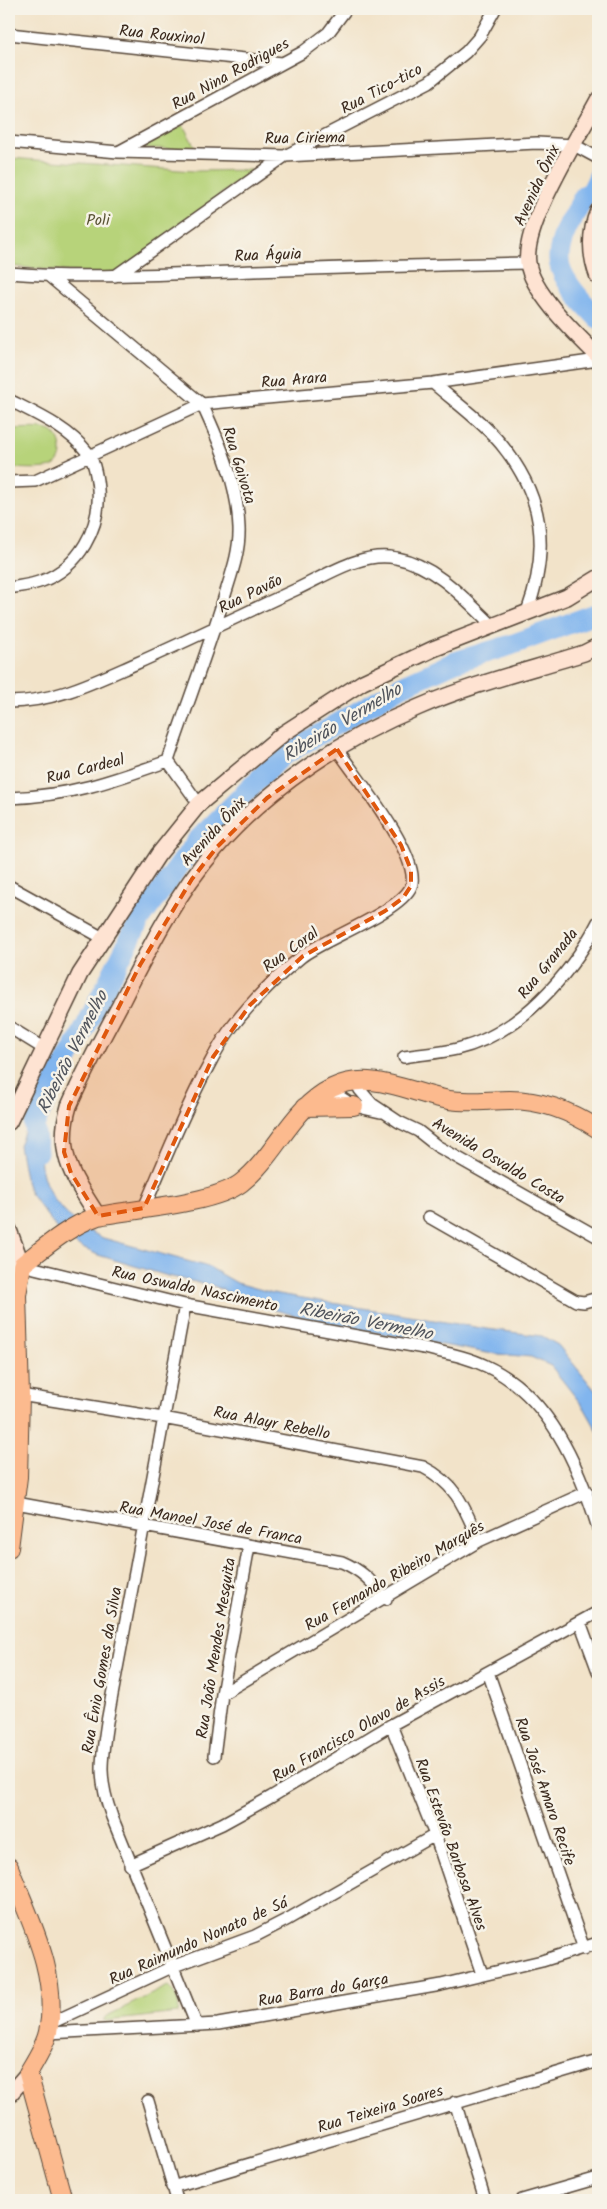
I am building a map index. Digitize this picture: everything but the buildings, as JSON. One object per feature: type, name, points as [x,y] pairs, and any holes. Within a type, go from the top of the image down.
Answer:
[{"type":"main road","name":"Avenida Ônix","points":[[598,100],[577,147],[535,221],[530,236],[528,263],[534,279],[549,302],[598,356]]},
{"type":"main road","points":[[598,211],[591,238],[593,261],[598,277]]},
{"type":"main road","name":"Avenida Ônix","points":[[9,1122],[80,974],[158,855],[199,804],[284,733],[363,682],[394,666],[492,625],[567,597],[598,578]]},
{"type":"main road","name":"Avenida Ônix","points":[[90,1219],[64,1152],[63,1135],[69,1106],[114,1016],[177,901],[217,847],[268,798],[301,772],[370,730],[420,706],[584,653],[598,646]]},
{"type":"main road","points":[[15,1265],[90,1219],[220,1194],[240,1183],[275,1147],[305,1107],[331,1088],[355,1080],[384,1082],[451,1100],[531,1102],[563,1110],[598,1129]]},
{"type":"main road","points":[[305,1107],[354,1106]]},
{"type":"main road","points":[[9,1230],[15,1265],[17,1295],[13,1318],[16,1410],[16,1503],[9,1548]]},
{"type":"main road","points":[[9,1867],[47,1970],[52,1992],[48,2029],[28,2073],[9,2094]]},
{"type":"main road","points":[[28,2073],[63,2200]]},
{"type":"street","name":"Rua Nina Rodrigues","points":[[118,152],[303,52],[328,33],[346,9]]},
{"type":"street","name":"Rua Tico-tico","points":[[115,276],[285,156],[428,82],[453,64],[475,42],[495,9]]},
{"type":"street","name":"Rua Rouxinol","points":[[9,34],[282,63]]},
{"type":"street","name":"Rua Ciriema","points":[[9,142],[118,152],[285,156],[506,144],[577,147],[598,158]]},
{"type":"street","name":"Rua Águia","points":[[9,273],[50,277],[115,276],[528,263]]},
{"type":"street","name":"Rua Gaivota","points":[[50,277],[202,404],[226,465],[235,494],[239,518],[239,548],[214,629],[168,761]]},
{"type":"street","name":"Rua Arara","points":[[9,482],[35,481],[202,404],[433,383],[598,360]]},
{"type":"street","points":[[433,383],[501,443],[530,489],[538,515],[541,545],[536,583],[527,612]]},
{"type":"street","points":[[9,400],[51,421],[90,454],[99,499],[94,526],[88,540],[76,558],[61,571],[44,580],[9,588]]},
{"type":"street","name":"Rua Pavão","points":[[9,702],[45,698],[82,687],[214,629],[365,559],[387,557],[412,562],[450,587],[492,625]]},
{"type":"street","name":"Rua Coral","points":[[144,1208],[190,1102],[213,1056],[230,1029],[271,982],[303,956],[392,907],[403,898],[411,886],[411,870],[401,845],[337,750]]},
{"type":"street","points":[[168,761],[199,804]]},
{"type":"street","name":"Rua Cardeal","points":[[9,798],[71,792],[105,784],[168,761]]},
{"type":"street","points":[[9,886],[102,938]]},
{"type":"street","name":"Rua Granada","points":[[404,1056],[458,1048],[487,1038],[522,1016],[552,988],[586,944],[598,922]]},
{"type":"street","points":[[9,1028],[43,1048]]},
{"type":"street","name":"Avenida Osvaldo Costa","points":[[355,1080],[366,1097],[382,1112],[418,1131],[437,1146],[598,1237]]},
{"type":"street","name":"Avenida Osvaldo Costa","points":[[331,1088],[344,1101],[354,1106],[382,1112]]},
{"type":"street","points":[[429,1216],[576,1301],[584,1302],[598,1298]]},
{"type":"street","name":"Rua Oswaldo Nascimento","points":[[15,1265],[185,1305],[424,1348],[459,1356],[488,1366],[519,1387],[552,1425],[587,1492],[598,1528]]},
{"type":"street","name":"Rua Ênio Gomes da Silva","points":[[185,1305],[107,1722],[101,1769],[104,1796],[130,1865],[198,2026]]},
{"type":"street","name":"Rua Alayr Rebello","points":[[16,1410],[163,1418],[423,1467],[445,1480],[458,1494],[479,1542]]},
{"type":"street","name":"Rua Fernando Ribeiro Marquês","points":[[222,1694],[479,1542],[587,1492]]},
{"type":"street","name":"Rua Manoel José de Franca","points":[[16,1503],[342,1562],[358,1568],[386,1598]]},
{"type":"street","name":"Rua João Mendes Mesquita","points":[[214,1756],[222,1694],[249,1546]]},
{"type":"street","name":"Rua Francisco Olavo de Assis","points":[[130,1865],[230,1820],[391,1725],[598,1612]]},
{"type":"street","points":[[580,1622],[598,1671]]},
{"type":"street","name":"Rua José Amaro Recife","points":[[488,1672],[584,1949]]},
{"type":"street","name":"Rua Estevão Barbosa Alves","points":[[391,1725],[435,1835],[482,1974]]},
{"type":"street","name":"Rua Raimundo Nonato de Sá","points":[[48,2029],[174,1966],[255,1936],[435,1835]]},
{"type":"street","name":"Rua Barra do Garça","points":[[48,2029],[198,2026],[441,1985],[584,1949],[598,1943]]},
{"type":"street","name":"Rua Teixeira Soares","points":[[172,2187],[598,2061]]},
{"type":"street","points":[[148,2101],[177,2200]]},
{"type":"street","points":[[455,2102],[486,2200]]},
{"type":"street","points":[[522,2200],[598,2178]]},
{"type":"highlighted area","points":[[337,749],[401,845],[411,870],[411,886],[403,898],[385,911],[303,956],[250,1005],[213,1057],[144,1208],[98,1216],[71,1173],[64,1152],[69,1106],[140,965],[192,879],[217,847],[267,798]]},
{"type":"green space","points":[[183,125],[196,149],[139,148]]},
{"type":"green space","name":"Poli","points":[[9,158],[194,171],[252,170],[115,276],[9,266]]},
{"type":"green space","points":[[9,429],[39,429],[52,432],[59,440],[61,451],[58,461],[55,465],[46,468],[9,468]]},
{"type":"green space","points":[[168,1986],[177,1999],[178,2013],[103,2020],[109,2015]]},
{"type":"water","name":"Ribeirão Vermelho","points":[[34,1125],[41,1135],[40,1153],[46,1184],[62,1209],[87,1230],[103,1238],[209,1267],[237,1283],[273,1293],[487,1329],[542,1336],[558,1345],[598,1394],[598,1432],[585,1409],[551,1366],[531,1357],[487,1353],[328,1324],[260,1306],[214,1286],[168,1276],[98,1255],[78,1246],[57,1229],[30,1193],[25,1178],[19,1145],[26,1128]]},
{"type":"waterway","name":"Ribeirão Vermelho","points":[[585,195],[598,168]]},
{"type":"waterway","name":"Ribeirão Vermelho","points":[[585,195],[562,240],[559,256],[562,272],[567,281],[598,318]]},
{"type":"waterway","name":"Ribeirão Vermelho","points":[[37,1152],[34,1125],[139,921],[197,841],[282,756],[402,686],[455,662],[511,645],[598,613]]}]
